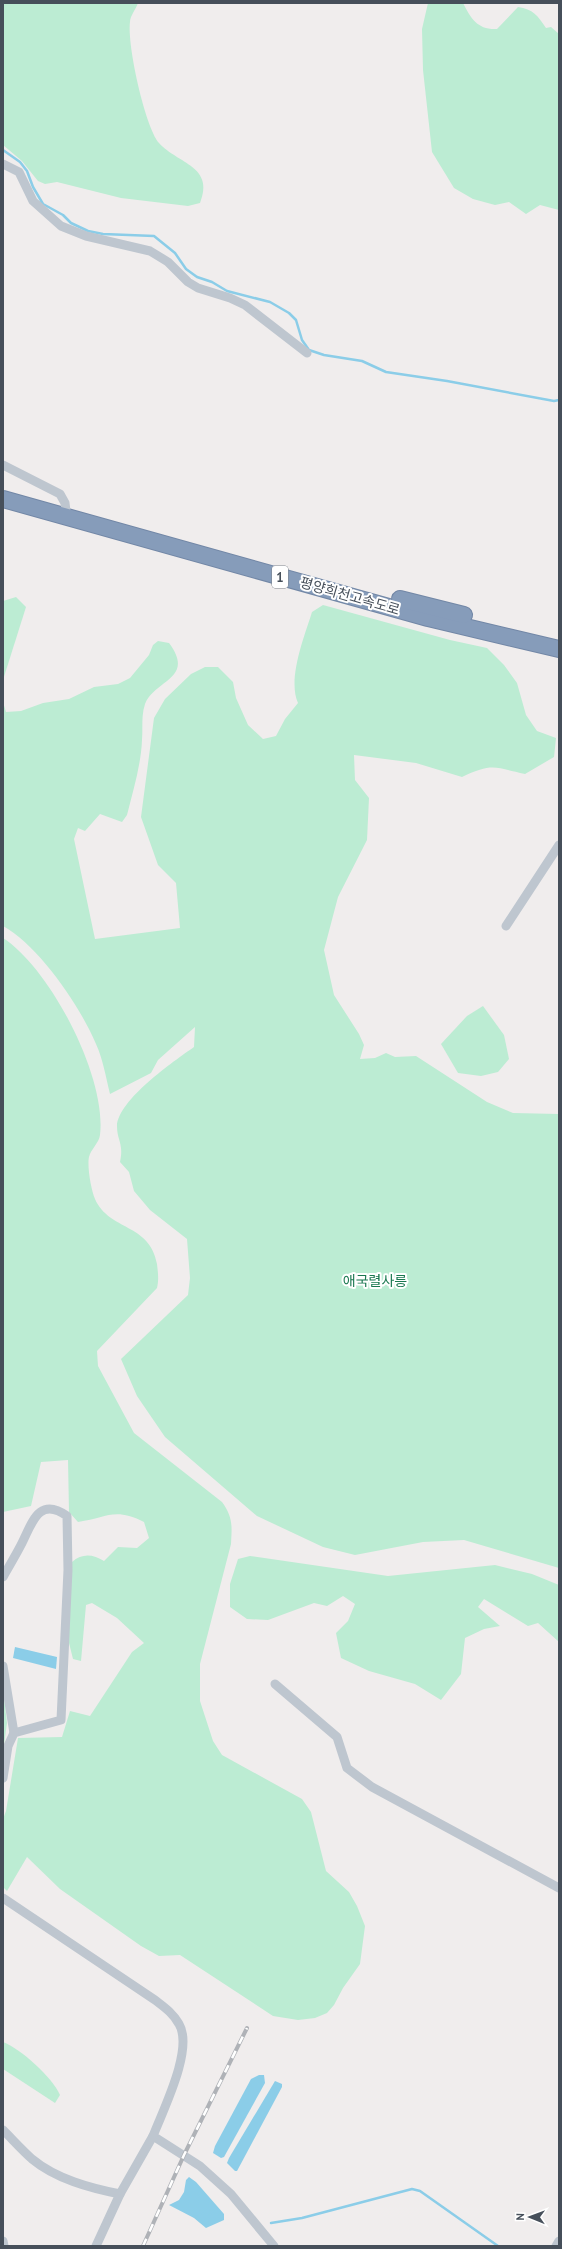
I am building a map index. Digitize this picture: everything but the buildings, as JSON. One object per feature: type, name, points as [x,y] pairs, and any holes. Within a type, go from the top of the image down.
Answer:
[{"type":"highway","name":"평양희천고속도로","points":[[3,492],[66,511],[559,640]]},
{"type":"highway","name":"평양희천고속도로","points":[[3,499],[428,618],[559,649]]},
{"type":"street","points":[[3,164],[19,172],[33,201],[61,226],[86,236],[150,252],[168,262],[188,282],[198,288],[230,298],[245,305],[307,353]]},
{"type":"street","points":[[3,465],[60,494],[65,503],[66,511]]},
{"type":"street","points":[[506,926],[559,845]]},
{"type":"street","points":[[3,1576],[22,1544],[33,1518],[41,1511],[53,1509],[67,1516],[68,1570],[61,1720],[14,1733]]},
{"type":"street","points":[[3,1666],[14,1733],[8,1746],[3,1778]]},
{"type":"street","points":[[275,1684],[337,1737],[347,1768],[372,1787],[559,1888]]},
{"type":"street","points":[[3,1898],[155,2000],[172,2013],[180,2025],[184,2042],[181,2060],[153,2136],[120,2194],[96,2246]]},
{"type":"street","points":[[3,2130],[32,2159],[47,2169],[94,2189],[120,2194]]},
{"type":"street","points":[[153,2136],[200,2166],[231,2194],[274,2246]]},
{"type":"street","points":[[3,2241],[4,2246]]},
{"type":"street","points":[[556,2246],[559,2241]]},
{"type":"green space","points":[[3,3],[138,3],[130,20],[131,48],[138,85],[148,120],[159,143],[199,173],[203,181],[203,191],[200,203],[188,206],[121,198],[57,182],[45,184],[38,181],[22,161],[3,145]]},
{"type":"green space","points":[[428,3],[463,3],[472,19],[485,28],[490,29],[497,29],[518,7],[528,9],[535,14],[546,28],[551,27],[559,34],[559,210],[540,205],[526,214],[509,202],[495,205],[473,199],[454,188],[432,152],[423,70],[422,29]]},
{"type":"green space","points":[[16,597],[26,607],[3,680],[3,601]]},
{"type":"green space","name":"애국렬사릉","points":[[323,605],[450,640],[487,648],[504,665],[517,683],[526,715],[537,731],[556,738],[554,757],[525,774],[499,768],[487,768],[462,777],[416,763],[354,755],[355,780],[369,798],[367,840],[338,897],[324,950],[334,995],[359,1034],[364,1045],[360,1059],[375,1058],[386,1053],[395,1057],[416,1056],[487,1102],[513,1113],[559,1114],[559,1568],[464,1540],[423,1542],[355,1555],[323,1547],[257,1516],[165,1437],[137,1396],[121,1359],[188,1295],[190,1278],[187,1239],[150,1210],[134,1191],[129,1172],[120,1162],[121,1146],[117,1126],[120,1116],[137,1093],[161,1071],[194,1047],[195,1027],[158,1060],[151,1073],[110,1094],[98,1050],[80,1012],[57,978],[44,962],[17,935],[3,926],[3,702],[6,712],[21,711],[43,703],[69,699],[94,687],[118,684],[130,678],[149,655],[153,645],[158,641],[169,643],[176,655],[178,664],[176,672],[156,689],[145,704],[140,759],[127,815],[122,822],[100,814],[85,831],[78,828],[74,839],[95,939],[180,928],[176,883],[158,865],[141,817],[154,718],[165,699],[191,674],[205,667],[218,667],[233,682],[236,698],[248,725],[263,739],[276,736],[285,719],[298,703],[295,693],[295,682],[298,657],[312,612]]},
{"type":"green space","points":[[3,938],[21,953],[39,974],[57,999],[85,1056],[95,1085],[100,1111],[100,1135],[89,1157],[90,1178],[95,1199],[101,1209],[110,1217],[138,1234],[146,1241],[153,1251],[157,1264],[157,1288],[97,1351],[98,1366],[134,1433],[222,1502],[230,1517],[231,1544],[200,1664],[200,1701],[213,1741],[222,1755],[302,1799],[311,1812],[326,1871],[349,1892],[357,1906],[365,1926],[360,1964],[343,1988],[334,2005],[327,2013],[315,2018],[298,2020],[273,2016],[180,1955],[159,1956],[141,1946],[60,1889],[27,1857],[7,1891],[3,1887],[3,1819],[6,1811],[18,1738],[62,1737],[70,1711],[90,1716],[132,1652],[144,1643],[117,1618],[92,1603],[86,1605],[81,1661],[73,1659],[68,1639],[72,1562],[84,1556],[96,1557],[104,1561],[118,1547],[137,1548],[149,1538],[144,1522],[125,1515],[111,1515],[78,1522],[69,1512],[68,1460],[41,1462],[31,1506],[3,1512]]},
{"type":"green space","points":[[483,1006],[504,1035],[509,1059],[498,1072],[481,1076],[458,1073],[441,1044],[467,1016]]},
{"type":"green space","points":[[250,1556],[388,1576],[495,1565],[532,1574],[559,1585],[559,1642],[538,1623],[528,1626],[484,1599],[478,1607],[500,1626],[484,1629],[465,1638],[461,1674],[441,1700],[415,1684],[369,1671],[341,1658],[336,1633],[348,1621],[355,1604],[343,1596],[327,1606],[314,1603],[268,1620],[247,1619],[230,1607],[230,1584],[238,1559]]},
{"type":"green space","points":[[3,1689],[7,1723],[3,1752]]},
{"type":"green space","points":[[3,2042],[27,2057],[50,2080],[60,2095],[55,2103],[3,2069]]},
{"type":"water","points":[[15,1647],[57,1657],[56,1669],[13,1658]]},
{"type":"water","points":[[259,2075],[264,2075],[265,2083],[224,2157],[221,2158],[213,2153],[215,2146],[251,2079]]},
{"type":"water","points":[[275,2081],[282,2084],[282,2087],[237,2171],[235,2171],[227,2163],[229,2158]]},
{"type":"water","points":[[189,2177],[196,2182],[224,2214],[224,2220],[206,2228],[194,2218],[169,2205],[179,2200],[184,2192],[186,2180]]},
{"type":"waterway","points":[[3,150],[20,162],[27,171],[33,187],[43,204],[63,215],[71,223],[88,231],[103,234],[154,236],[175,253],[186,269],[197,277],[212,282],[227,291],[270,302],[289,313],[296,320],[302,340],[309,350],[324,355],[362,361],[386,372],[447,381],[554,401],[559,400]]},
{"type":"waterway","points":[[271,2223],[302,2218],[412,2189],[420,2191],[498,2246]]},
{"type":"railway","points":[[143,2246],[184,2155],[247,2028]]}]
